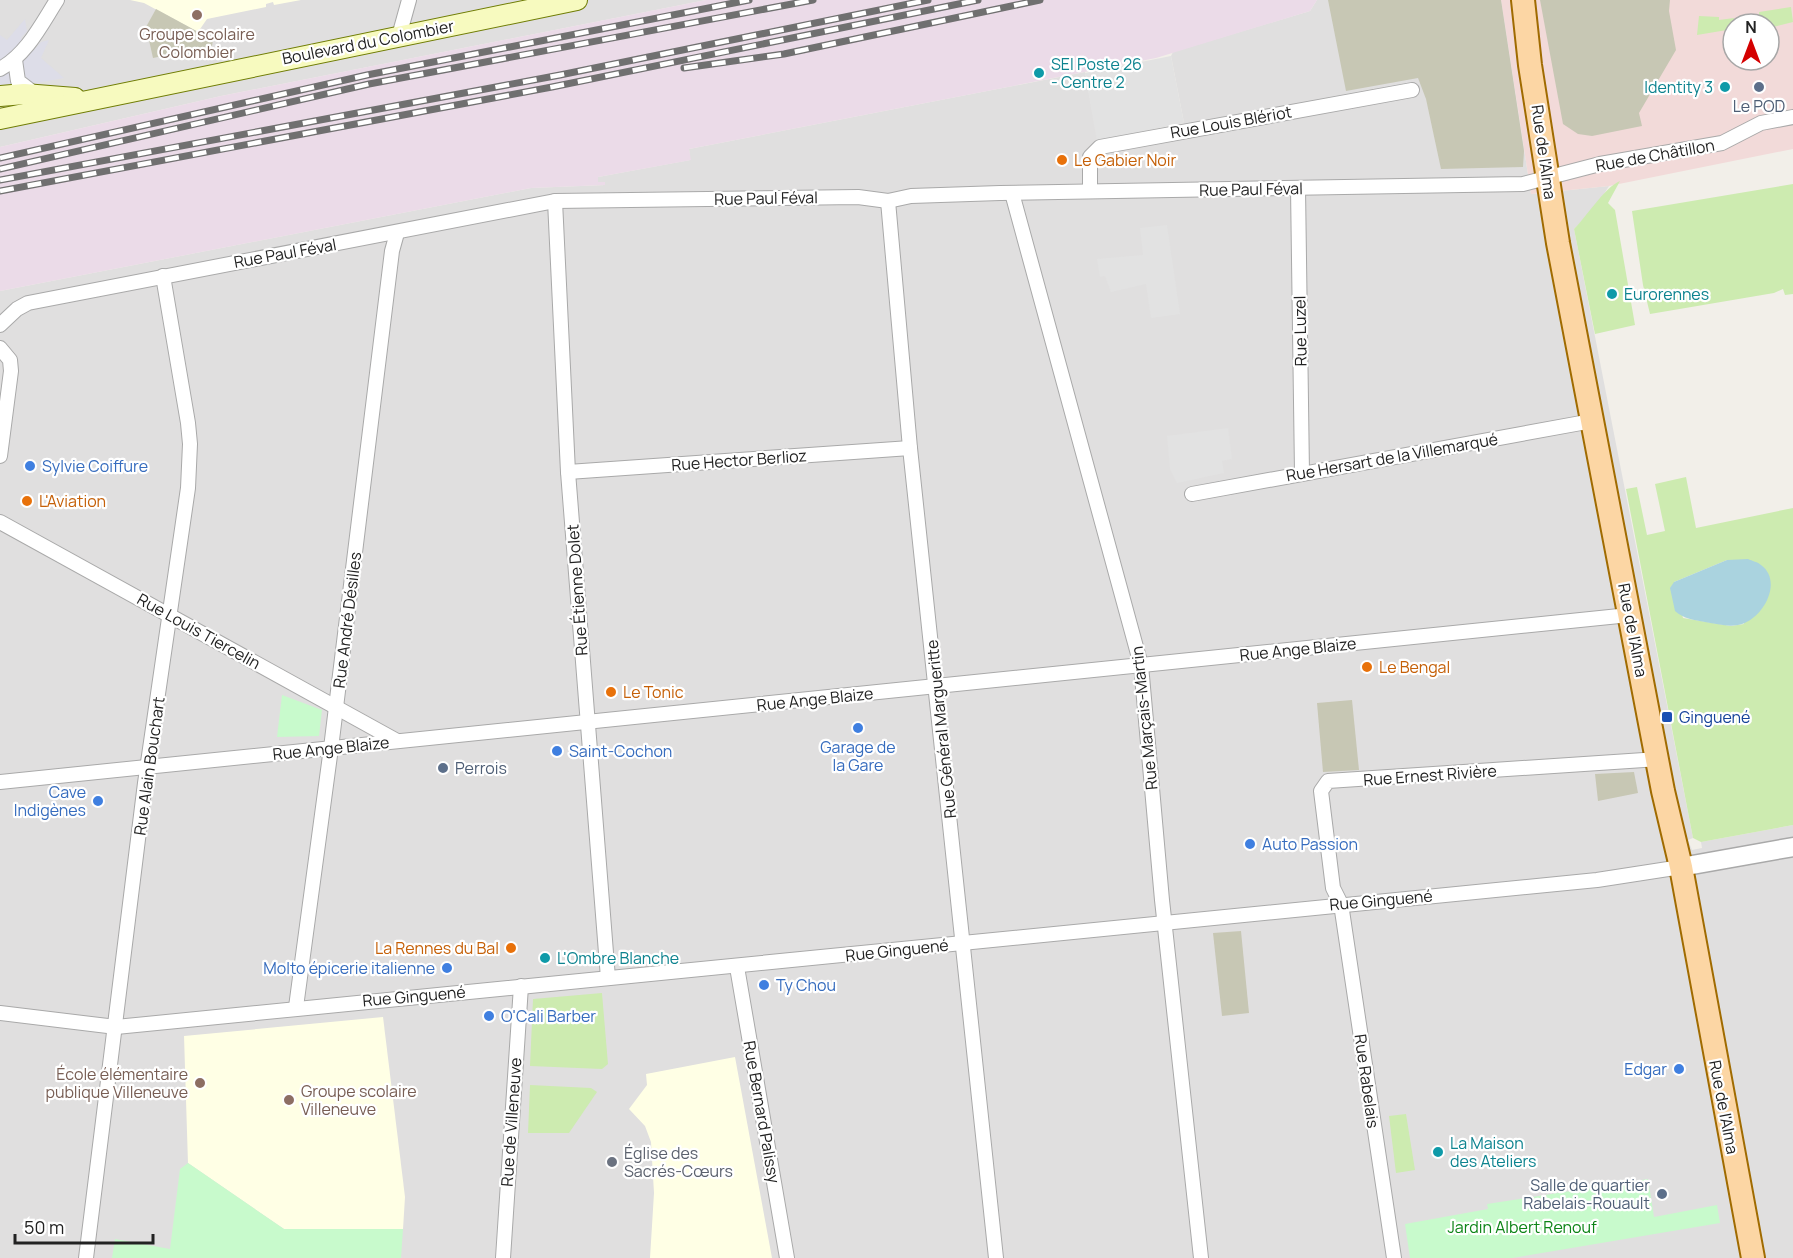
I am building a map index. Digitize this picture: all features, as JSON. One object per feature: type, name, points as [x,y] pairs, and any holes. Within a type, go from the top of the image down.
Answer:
[{"type":"main road","name":"Boulevard du Colombier","points":[[0,118],[52,110],[90,98],[577,0]]},
{"type":"main road","name":"Rue de l'Alma","points":[[1523,0],[1530,65],[1558,243],[1629,615],[1681,867],[1753,1258]]},
{"type":"main road","name":"Boulevard du Colombier","points":[[0,96],[90,98]]},
{"type":"street","points":[[0,69],[15,60],[57,0]]},
{"type":"street","points":[[399,36],[409,0]]},
{"type":"street","points":[[15,60],[18,81],[36,95]]},
{"type":"street","name":"Rue Louis Blériot","points":[[1090,191],[1090,157],[1100,147],[1412,90]]},
{"type":"street","name":"Rue de Châtillon","points":[[1549,178],[1600,164],[1722,143],[1761,123],[1793,117]]},
{"type":"street","name":"Rue Paul Féval","points":[[0,325],[16,309],[28,303],[555,201],[858,197],[888,201],[911,196],[1012,193],[1523,184],[1549,178]]},
{"type":"street","name":"Rue Luzel","points":[[1298,188],[1302,473]]},
{"type":"street","name":"Rue Marçais-Martin","points":[[1012,193],[1141,665],[1165,923],[1201,1258]]},
{"type":"street","name":"Rue Étienne Dolet","points":[[555,201],[568,472],[608,978]]},
{"type":"street","name":"Rue Général Margueritte","points":[[888,201],[910,448],[996,1258]]},
{"type":"street","name":"Rue André Désilles","points":[[296,1007],[331,748],[392,251],[397,233]]},
{"type":"street","name":"Rue Alain Bouchart","points":[[86,1258],[148,767],[188,488],[190,444],[163,276]]},
{"type":"street","points":[[0,348],[10,360],[11,371],[0,456]]},
{"type":"street","name":"Rue Hersart de la Villemarqué","points":[[1192,494],[1592,421]]},
{"type":"street","name":"Rue Hector Berlioz","points":[[568,472],[910,448]]},
{"type":"street","name":"Rue Louis Tiercelin","points":[[0,522],[397,741]]},
{"type":"street","name":"Rue Ange Blaize","points":[[0,782],[1629,615]]},
{"type":"street","name":"Rue Ernest Rivière","points":[[1341,904],[1334,888],[1321,791],[1328,782],[1659,759]]},
{"type":"street","name":"Rue Ginguené","points":[[0,1013],[116,1027],[296,1007],[737,967],[1341,904],[1597,880],[1793,847]]},
{"type":"street","name":"Rue Rabelais","points":[[1341,904],[1394,1258]]},
{"type":"street","name":"Rue Bernard Palissy","points":[[737,967],[787,1258]]},
{"type":"street","name":"Rue de Villeneuve","points":[[503,1258],[520,986]]},
{"type":"shaded area","points":[[0,0],[706,0],[221,96],[0,147]]},
{"type":"shaded area","name":"Groupe scolaire Colombier","points":[[130,0],[301,0],[274,5],[273,2],[266,4],[266,7],[207,19],[198,32],[144,3]]},
{"type":"shaded area","points":[[706,0],[1317,0],[1310,11],[1156,58],[689,149],[691,160],[598,177],[598,182],[605,182],[605,185],[531,188],[0,291],[0,147],[221,96]]},
{"type":"shaded area","points":[[1317,0],[1501,0],[1531,194],[1609,186],[1597,205],[1574,229],[1693,838],[1688,840],[1692,850],[1702,848],[1701,842],[1793,825],[1793,1258],[0,1258],[0,291],[531,188],[605,185],[598,182],[598,177],[690,160],[689,149],[1085,72],[1098,141],[1184,123],[1171,56],[1173,52],[1310,11]]},
{"type":"shaded area","points":[[1328,0],[1501,0],[1524,151],[1523,167],[1441,169],[1426,99],[1418,78],[1346,91]]},
{"type":"shaded area","points":[[1501,0],[1793,0],[1793,149],[1609,186],[1531,194]]},
{"type":"shaded area","points":[[1540,0],[1670,0],[1669,11],[1676,50],[1639,113],[1642,126],[1592,136],[1578,134],[1563,124]]},
{"type":"shaded area","points":[[156,9],[213,40],[212,46],[153,58],[146,27]]},
{"type":"shaded area","points":[[25,19],[27,31],[21,38],[33,51],[41,42],[49,40],[41,58],[64,78],[0,90],[0,35],[7,40]]},
{"type":"shaded area","points":[[1171,56],[1184,123],[1097,141],[1085,73]]},
{"type":"shaded area","points":[[1167,225],[1180,314],[1151,318],[1146,284],[1111,292],[1105,276],[1100,277],[1097,259],[1143,255],[1140,228]]},
{"type":"shaded area","points":[[1228,428],[1232,459],[1222,461],[1224,473],[1177,483],[1170,469],[1167,436]]},
{"type":"shaded area","points":[[1352,700],[1359,770],[1323,772],[1317,703]]},
{"type":"shaded area","points":[[1634,772],[1638,793],[1598,801],[1595,774]]},
{"type":"shaded area","points":[[1241,931],[1249,1013],[1222,1016],[1213,933]]},
{"type":"shaded area","name":"Groupe scolaire Villeneuve","points":[[383,1017],[405,1197],[403,1229],[284,1229],[188,1163],[184,1036]]},
{"type":"shaded area","points":[[735,1057],[772,1258],[650,1258],[654,1193],[651,1142],[645,1126],[629,1109],[647,1085],[646,1074]]},
{"type":"green space","points":[[1791,7],[1793,22],[1781,25],[1781,12],[1759,12]]},
{"type":"green space","points":[[1699,16],[1719,17],[1721,20],[1721,31],[1697,35]]},
{"type":"green space","points":[[1620,181],[1608,203],[1615,210],[1635,325],[1595,334],[1574,229],[1602,196]]},
{"type":"green space","points":[[1793,184],[1793,294],[1785,295],[1783,289],[1774,293],[1650,314],[1643,285],[1632,211]]},
{"type":"green space","points":[[1686,477],[1696,528],[1793,508],[1793,825],[1701,842],[1693,838],[1626,489],[1637,487],[1647,535],[1665,531],[1655,484]],"holes":[[[1727,560],[1744,624],[1731,626],[1683,618],[1674,582]]]},
{"type":"green space","points":[[282,695],[322,710],[319,736],[277,737]]},
{"type":"green space","points":[[602,993],[608,1064],[602,1069],[530,1066],[533,999]]},
{"type":"green space","points":[[530,1085],[591,1088],[597,1092],[569,1133],[528,1133]]},
{"type":"green space","points":[[1406,1114],[1415,1170],[1396,1173],[1389,1116]]},
{"type":"green space","points":[[188,1163],[284,1229],[403,1229],[401,1258],[112,1258],[115,1239],[170,1249],[180,1169]]},
{"type":"green space","name":"Jardin Albert Renouf","points":[[1648,1179],[1654,1217],[1717,1205],[1720,1223],[1512,1258],[1410,1258],[1405,1224],[1488,1209],[1487,1204]]},
{"type":"water","points":[[1748,559],[1761,565],[1770,580],[1768,598],[1750,620],[1733,626],[1724,625],[1689,619],[1675,611],[1670,588],[1674,582],[1727,560]]},
{"type":"railway","points":[[0,158],[367,75],[749,0]]},
{"type":"railway","points":[[0,169],[369,84],[813,0]]},
{"type":"railway","points":[[0,180],[560,75],[928,0]]},
{"type":"railway","points":[[0,191],[552,87],[978,0]]},
{"type":"railway","points":[[684,68],[784,54],[1040,0]]},
{"type":"place","name":"Groupe scolaire Colombier","points":[[197,15]]},
{"type":"place","name":"SEI Poste 26 - Centre 2","points":[[1039,73]]},
{"type":"place","name":"Identity 3","points":[[1725,87]]},
{"type":"place","name":"Le POD","points":[[1759,87]]},
{"type":"place","name":"Le Gabier Noir","points":[[1062,160]]},
{"type":"place","name":"Eurorennes","points":[[1612,294]]},
{"type":"place","name":"Sylvie Coiffure","points":[[30,466]]},
{"type":"place","name":"L'Aviation","points":[[27,501]]},
{"type":"place","name":"Le Bengal","points":[[1367,667]]},
{"type":"place","name":"Le Tonic","points":[[611,692]]},
{"type":"place","name":"Ginguené","points":[[1667,717]]},
{"type":"place","name":"Garage de la Gare","points":[[858,728]]},
{"type":"place","name":"Saint-Cochon","points":[[557,751]]},
{"type":"place","name":"Perrois","points":[[443,768]]},
{"type":"place","name":"Cave Indigènes","points":[[98,801]]},
{"type":"place","name":"Auto Passion","points":[[1250,844]]},
{"type":"place","name":"La Rennes du Bal","points":[[511,948]]},
{"type":"place","name":"L'Ombre Blanche","points":[[545,958]]},
{"type":"place","name":"Molto épicerie italienne","points":[[447,968]]},
{"type":"place","name":"Ty Chou","points":[[764,985]]},
{"type":"place","name":"O'Cali Barber","points":[[489,1016]]},
{"type":"place","name":"Edgar","points":[[1679,1069]]},
{"type":"place","name":"École élémentaire publique Villeneuve","points":[[200,1083]]},
{"type":"place","name":"Groupe scolaire Villeneuve","points":[[289,1100]]},
{"type":"place","name":"La Maison des Ateliers","points":[[1438,1152]]},
{"type":"place","name":"Église des Sacrés-Cœurs","points":[[612,1162]]},
{"type":"place","name":"Salle de quartier Rabelais-Rouault","points":[[1662,1194]]}]
